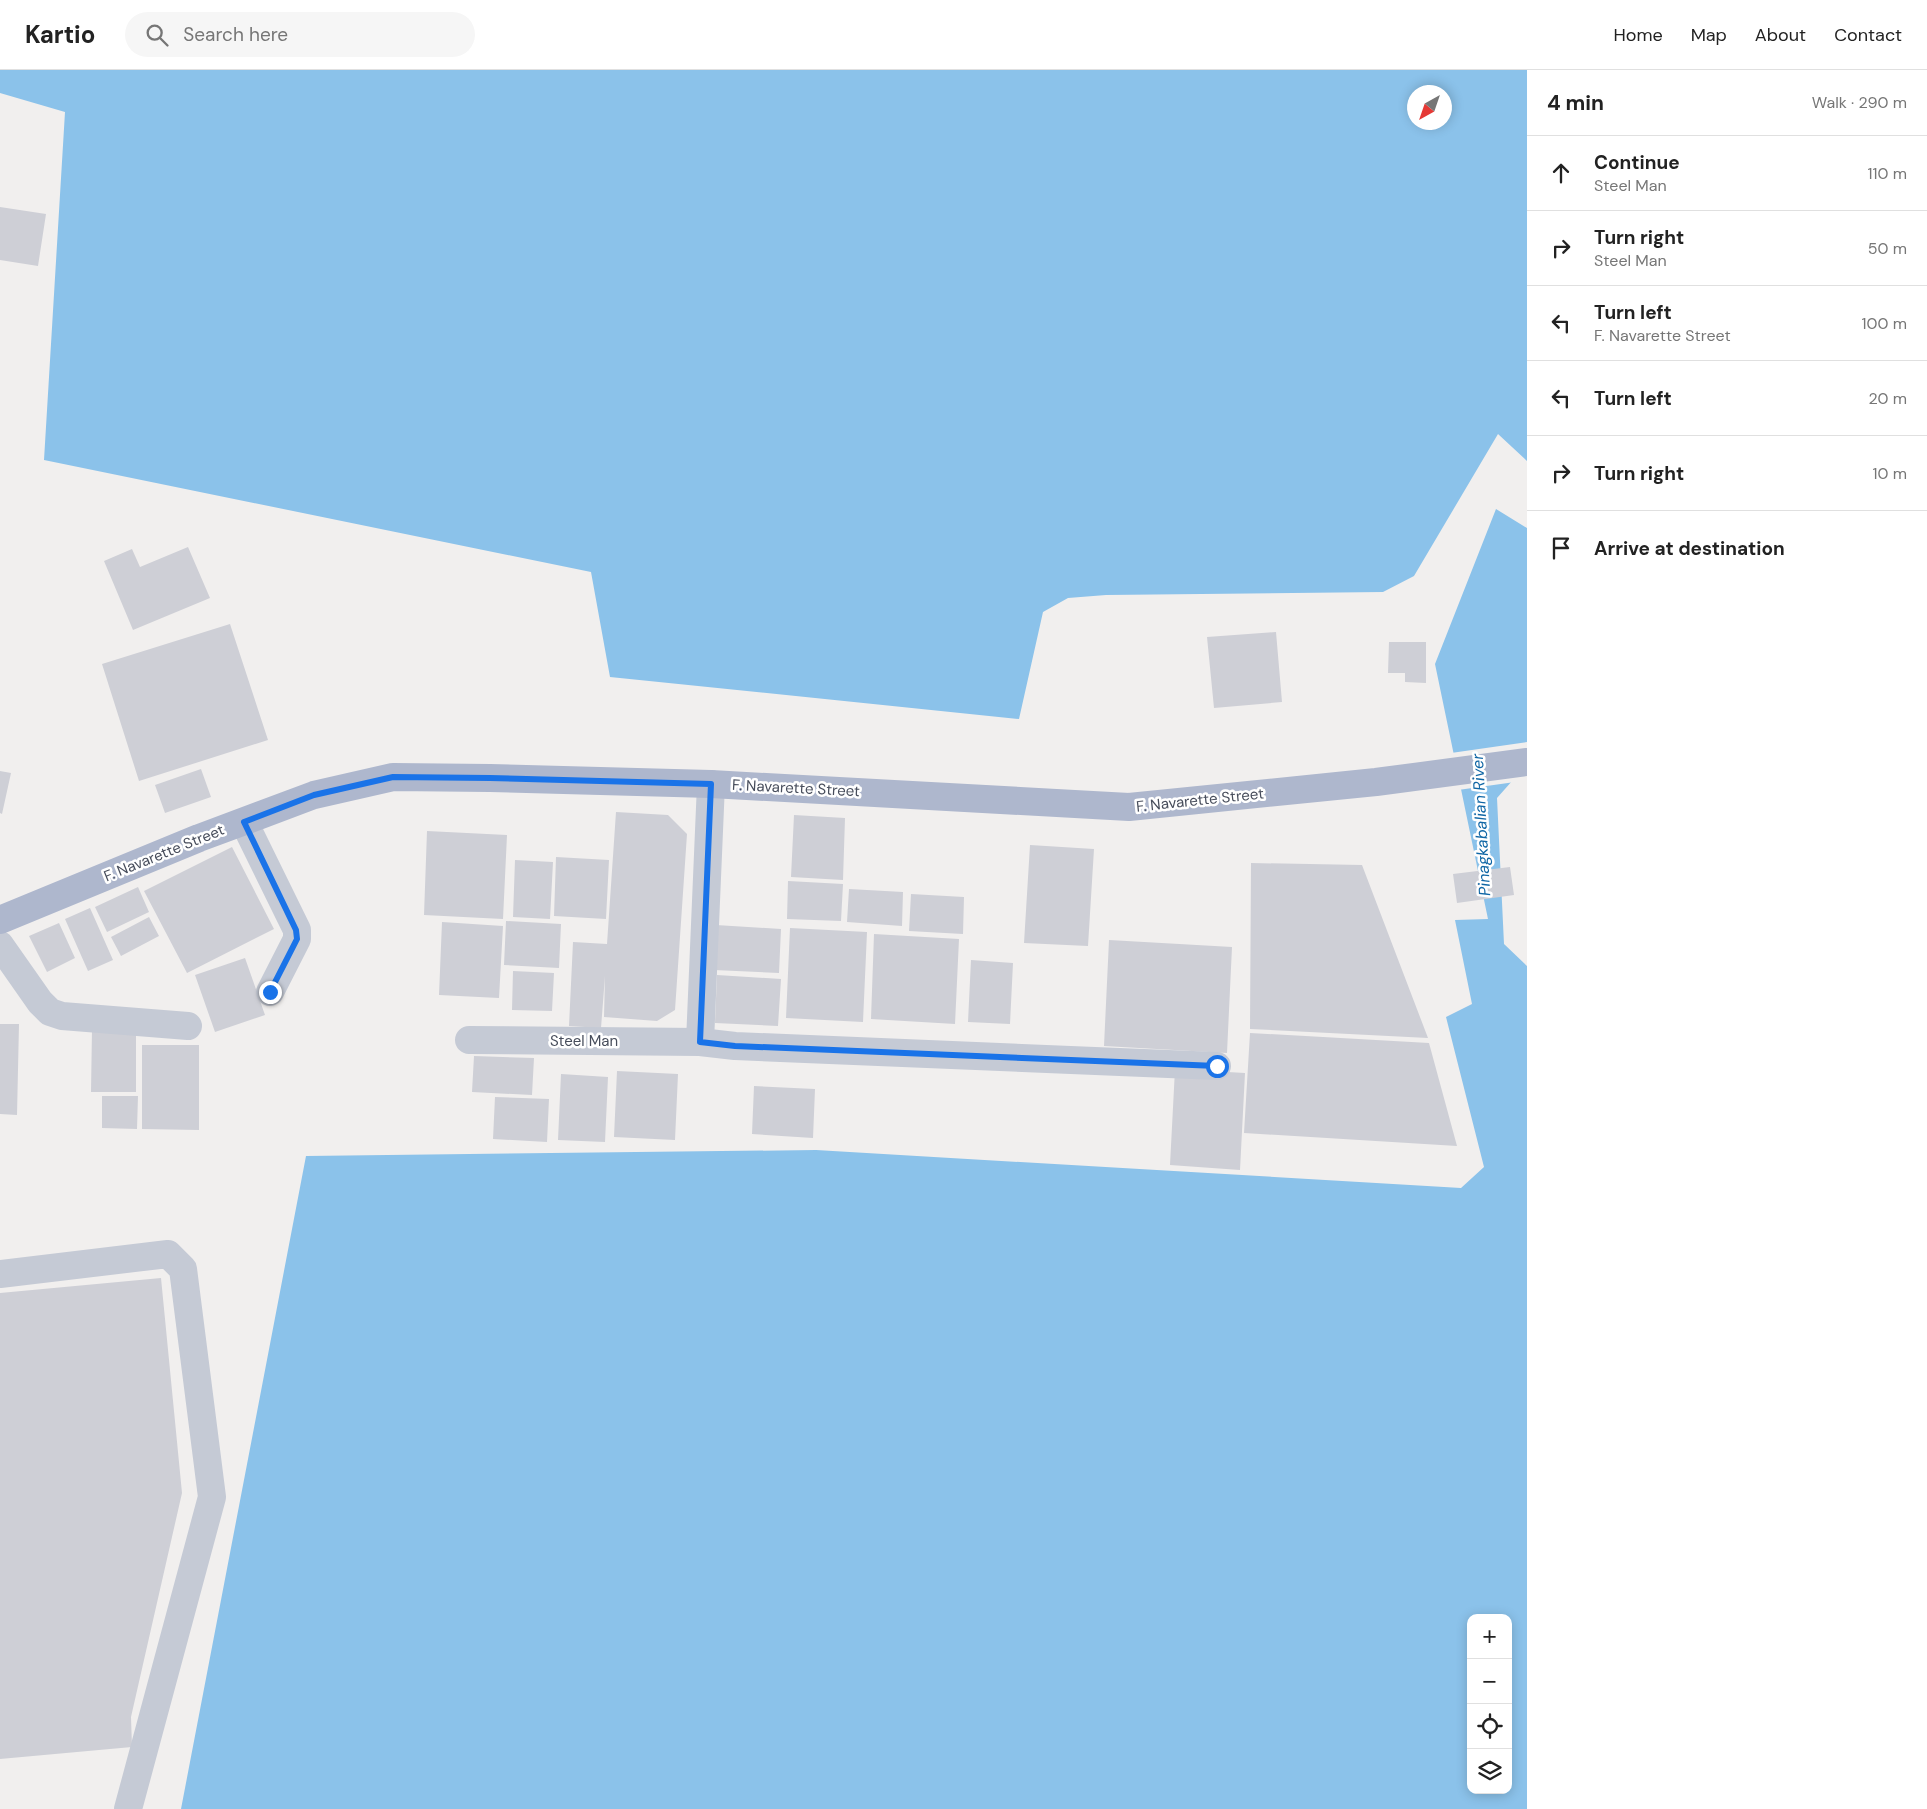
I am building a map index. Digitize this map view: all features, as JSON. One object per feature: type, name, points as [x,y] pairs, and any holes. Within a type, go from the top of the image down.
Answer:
[{"type":"main road","name":"F. Navarette Street","points":[[0,920],[199,838],[314,795],[393,777],[711,784],[1129,807],[1376,782],[1527,762]]},
{"type":"street","points":[[700,1042],[711,784]]},
{"type":"street","points":[[244,822],[296,930],[297,939],[270,992]]},
{"type":"street","points":[[0,945],[40,1002],[50,1012],[62,1016],[188,1026]]},
{"type":"street","name":"Steel Man","points":[[468,1040],[700,1042],[744,1046],[1217,1066]]},
{"type":"street","points":[[0,1274],[168,1254],[183,1269],[212,1496],[128,1809]]},
{"type":"water","points":[[0,70],[1527,70],[1527,461],[1498,434],[1414,576],[1383,592],[1106,595],[1068,598],[1043,612],[1019,719],[610,677],[591,572],[44,460],[65,112],[0,93]]},
{"type":"water","name":"Pinagkabalian River","points":[[1496,509],[1527,528],[1527,764],[1497,798],[1504,944],[1527,966],[1527,1809],[181,1809],[306,1156],[816,1150],[1461,1188],[1484,1167],[1446,1017],[1472,1004],[1455,920],[1488,919],[1435,664]]},
{"type":"pier","points":[[1527,742],[1527,768],[1515,782],[1458,790],[1451,753]]},
{"type":"building","points":[[0,207],[46,214],[38,266],[0,260]]},
{"type":"building","points":[[188,547],[210,598],[133,630],[104,561],[132,549],[140,567]]},
{"type":"building","points":[[230,624],[268,740],[139,781],[102,664]]},
{"type":"building","points":[[1276,632],[1282,702],[1214,708],[1207,637]]},
{"type":"building","points":[[1389,642],[1426,642],[1426,683],[1405,682],[1405,673],[1388,673]]},
{"type":"building","points":[[201,769],[211,797],[165,813],[155,785]]},
{"type":"building","points":[[0,771],[11,773],[2,814],[0,813]]},
{"type":"building","points":[[616,812],[668,815],[687,834],[675,1010],[657,1021],[604,1017],[605,976],[601,1028],[569,1026],[573,942],[607,944]]},
{"type":"building","points":[[794,815],[845,818],[843,880],[791,877]]},
{"type":"building","points":[[427,831],[507,835],[503,919],[424,915]]},
{"type":"building","points":[[1030,845],[1094,849],[1088,946],[1024,943]]},
{"type":"building","points":[[232,847],[274,929],[187,973],[144,891]]},
{"type":"building","points":[[556,857],[609,860],[606,919],[554,916]]},
{"type":"building","points":[[515,860],[553,862],[550,919],[513,917]]},
{"type":"building","points":[[1251,863],[1362,865],[1428,1038],[1250,1029]]},
{"type":"building","points":[[1510,867],[1514,895],[1457,903],[1453,874]]},
{"type":"building","points":[[788,881],[843,884],[841,921],[787,919]]},
{"type":"building","points":[[138,887],[149,912],[107,932],[95,907]]},
{"type":"building","points":[[849,889],[903,892],[902,926],[847,922]]},
{"type":"building","points":[[911,894],[964,897],[963,934],[909,931]]},
{"type":"building","points":[[90,908],[113,960],[88,971],[65,919]]},
{"type":"building","points":[[149,917],[159,936],[121,956],[111,937]]},
{"type":"building","points":[[506,921],[561,924],[559,968],[504,965]]},
{"type":"building","points":[[442,922],[503,926],[499,998],[439,995]]},
{"type":"building","points":[[59,923],[75,958],[47,972],[29,936]]},
{"type":"building","points":[[716,925],[781,929],[779,973],[714,970]]},
{"type":"building","points":[[790,928],[867,932],[863,1022],[786,1018]]},
{"type":"building","points":[[874,934],[959,939],[955,1024],[871,1019]]},
{"type":"building","points":[[1109,940],[1232,947],[1227,1053],[1104,1046]]},
{"type":"building","points":[[245,958],[265,1015],[215,1032],[195,975]]},
{"type":"building","points":[[971,960],[1013,963],[1010,1024],[968,1022]]},
{"type":"building","points":[[513,971],[554,973],[552,1011],[512,1010]]},
{"type":"building","points":[[717,975],[781,979],[778,1026],[715,1023]]},
{"type":"building","points":[[0,1024],[19,1024],[17,1115],[0,1114]]},
{"type":"building","points":[[92,1029],[136,1029],[136,1092],[91,1092]]},
{"type":"building","points":[[1250,1033],[1429,1043],[1457,1146],[1244,1133]]},
{"type":"building","points":[[142,1045],[199,1045],[199,1130],[142,1129]]},
{"type":"building","points":[[474,1056],[534,1058],[532,1095],[472,1092]]},
{"type":"building","points":[[1175,1069],[1245,1073],[1240,1170],[1170,1165]]},
{"type":"building","points":[[617,1071],[678,1074],[675,1140],[614,1137]]},
{"type":"building","points":[[561,1074],[608,1077],[605,1142],[558,1140]]},
{"type":"building","points":[[754,1086],[815,1089],[813,1138],[752,1134]]},
{"type":"building","points":[[102,1096],[138,1096],[137,1129],[102,1128]]},
{"type":"building","points":[[495,1097],[549,1099],[547,1142],[493,1139]]},
{"type":"building","points":[[161,1278],[182,1493],[131,1717],[132,1747],[0,1759],[0,1293]]},
{"type":"route","points":[[270,992],[297,939],[296,930],[244,822],[314,795],[393,777],[711,784],[700,1042],[735,1046],[1217,1066]]}]
